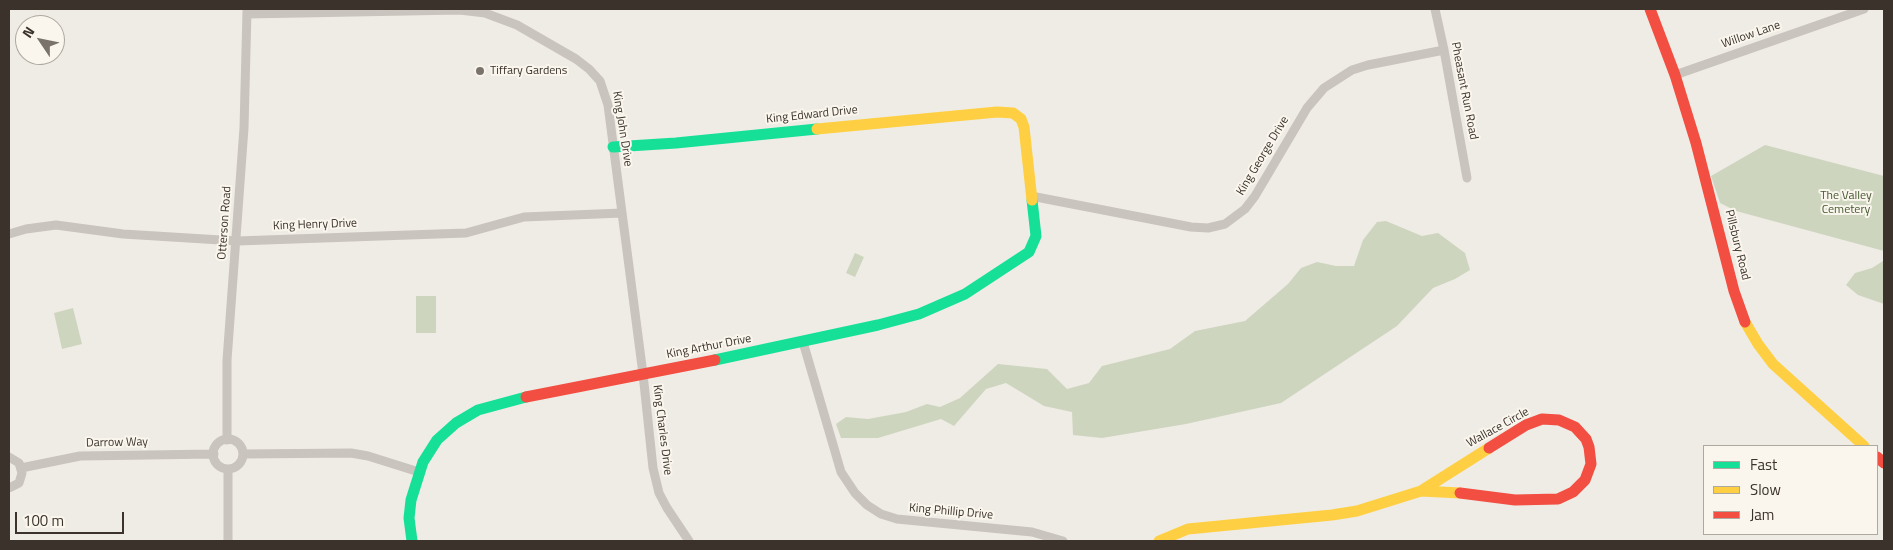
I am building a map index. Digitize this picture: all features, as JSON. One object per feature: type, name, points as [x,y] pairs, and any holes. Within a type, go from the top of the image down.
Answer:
[{"type":"street","name":"Pheasant Run Road","points":[[1434,9],[1444,50],[1467,178]]},
{"type":"street","name":"Pillsbury Road","points":[[1650,9],[1675,75],[1705,173],[1734,290],[1745,322],[1773,364],[1863,445]]},
{"type":"street","name":"Willow Lane","points":[[1675,75],[1864,9]]},
{"type":"street","name":"King John Drive","points":[[247,12],[460,10],[485,13],[502,18],[568,54],[589,69],[604,89],[608,105],[643,374]]},
{"type":"street","name":"Otterson Road","points":[[227,440],[227,360],[244,128],[247,12]]},
{"type":"street","name":"King George Drive","points":[[1031,196],[1191,227],[1208,228],[1225,224],[1245,209],[1255,196],[1306,108],[1324,88],[1352,70],[1444,50]]},
{"type":"street","name":"King Edward Drive","points":[[613,147],[676,143],[998,112],[1013,113]]},
{"type":"street","name":"King Arthur Drive","points":[[412,541],[410,509],[418,472],[437,440],[456,423],[478,410],[511,400],[803,342],[919,314],[965,294],[1016,262],[1029,252],[1036,236],[1024,127],[1020,119],[1013,113]]},
{"type":"street","name":"King Henry Drive","points":[[9,234],[26,229],[56,225],[123,234],[237,241],[466,233],[524,217],[622,213]]},
{"type":"street","name":"King Phillip Drive","points":[[803,342],[841,472],[854,493],[867,505],[881,514],[897,519],[1032,532],[1063,541]]},
{"type":"street","name":"King Charles Drive","points":[[643,374],[653,468],[659,493],[689,541]]},
{"type":"street","name":"Wallace Circle","points":[[1159,541],[1188,529],[1357,511],[1421,490],[1526,425],[1542,419],[1559,420],[1575,427],[1586,439],[1589,447],[1591,464],[1585,480],[1573,492],[1558,499],[1516,500],[1421,490]]},
{"type":"street","points":[[227,440],[234,441],[240,445],[243,454],[239,465],[228,469],[218,464],[214,454],[218,445],[227,440]]},
{"type":"street","points":[[243,454],[351,453],[368,456],[418,472]]},
{"type":"street","name":"Darrow Way","points":[[21,468],[80,456],[214,454]]},
{"type":"street","points":[[9,457],[15,459],[22,473],[18,483],[9,488]]},
{"type":"street","points":[[228,469],[228,541]]},
{"type":"green space","name":"The Valley Cemetery","points":[[1765,145],[1884,176],[1884,251],[1736,211],[1720,203],[1711,176]]},
{"type":"green space","points":[[1386,221],[1422,236],[1438,233],[1465,253],[1470,270],[1455,279],[1433,288],[1397,326],[1281,403],[1186,424],[1102,438],[1073,435],[1072,412],[1044,406],[1006,383],[986,389],[954,426],[941,419],[878,438],[841,438],[836,424],[846,417],[868,419],[906,412],[927,404],[940,407],[960,398],[998,364],[1047,369],[1067,389],[1089,383],[1102,366],[1170,349],[1195,331],[1245,321],[1288,284],[1301,268],[1317,262],[1336,266],[1354,266],[1363,240],[1377,222]]},
{"type":"green space","points":[[855,253],[864,257],[855,277],[846,273]]},
{"type":"green space","points":[[1883,261],[1884,304],[1858,295],[1846,285],[1855,273],[1872,268]]},
{"type":"green space","points":[[416,296],[436,296],[436,333],[416,333]]},
{"type":"green space","points":[[73,308],[82,344],[62,349],[54,313]]},
{"type":"traffic: fast","points":[[613,147],[676,143],[817,129]]},
{"type":"traffic: fast","points":[[715,360],[878,325],[919,314],[965,294],[1029,252],[1036,236],[1032,200]]},
{"type":"traffic: fast","points":[[412,541],[409,518],[411,500],[423,462],[437,440],[456,423],[478,410],[526,397]]},
{"type":"traffic: slow","points":[[817,129],[997,112],[1013,113],[1021,119],[1024,127],[1032,200]]},
{"type":"traffic: slow","points":[[1745,322],[1773,364],[1863,445]]},
{"type":"traffic: slow","points":[[1421,491],[1489,448]]},
{"type":"traffic: slow","points":[[1159,541],[1188,529],[1357,511],[1421,491],[1460,493]]},
{"type":"traffic: jam","points":[[1650,9],[1675,75],[1696,143],[1734,291],[1745,322]]},
{"type":"traffic: jam","points":[[526,397],[715,360]]},
{"type":"traffic: jam","points":[[1460,493],[1515,500],[1558,499],[1573,492],[1585,480],[1591,464],[1586,439],[1575,427],[1559,420],[1542,419],[1526,425],[1489,448]]},
{"type":"traffic: jam","points":[[1878,458],[1884,463]]},
{"type":"place","name":"Tiffary Gardens","points":[[480,71]]}]
